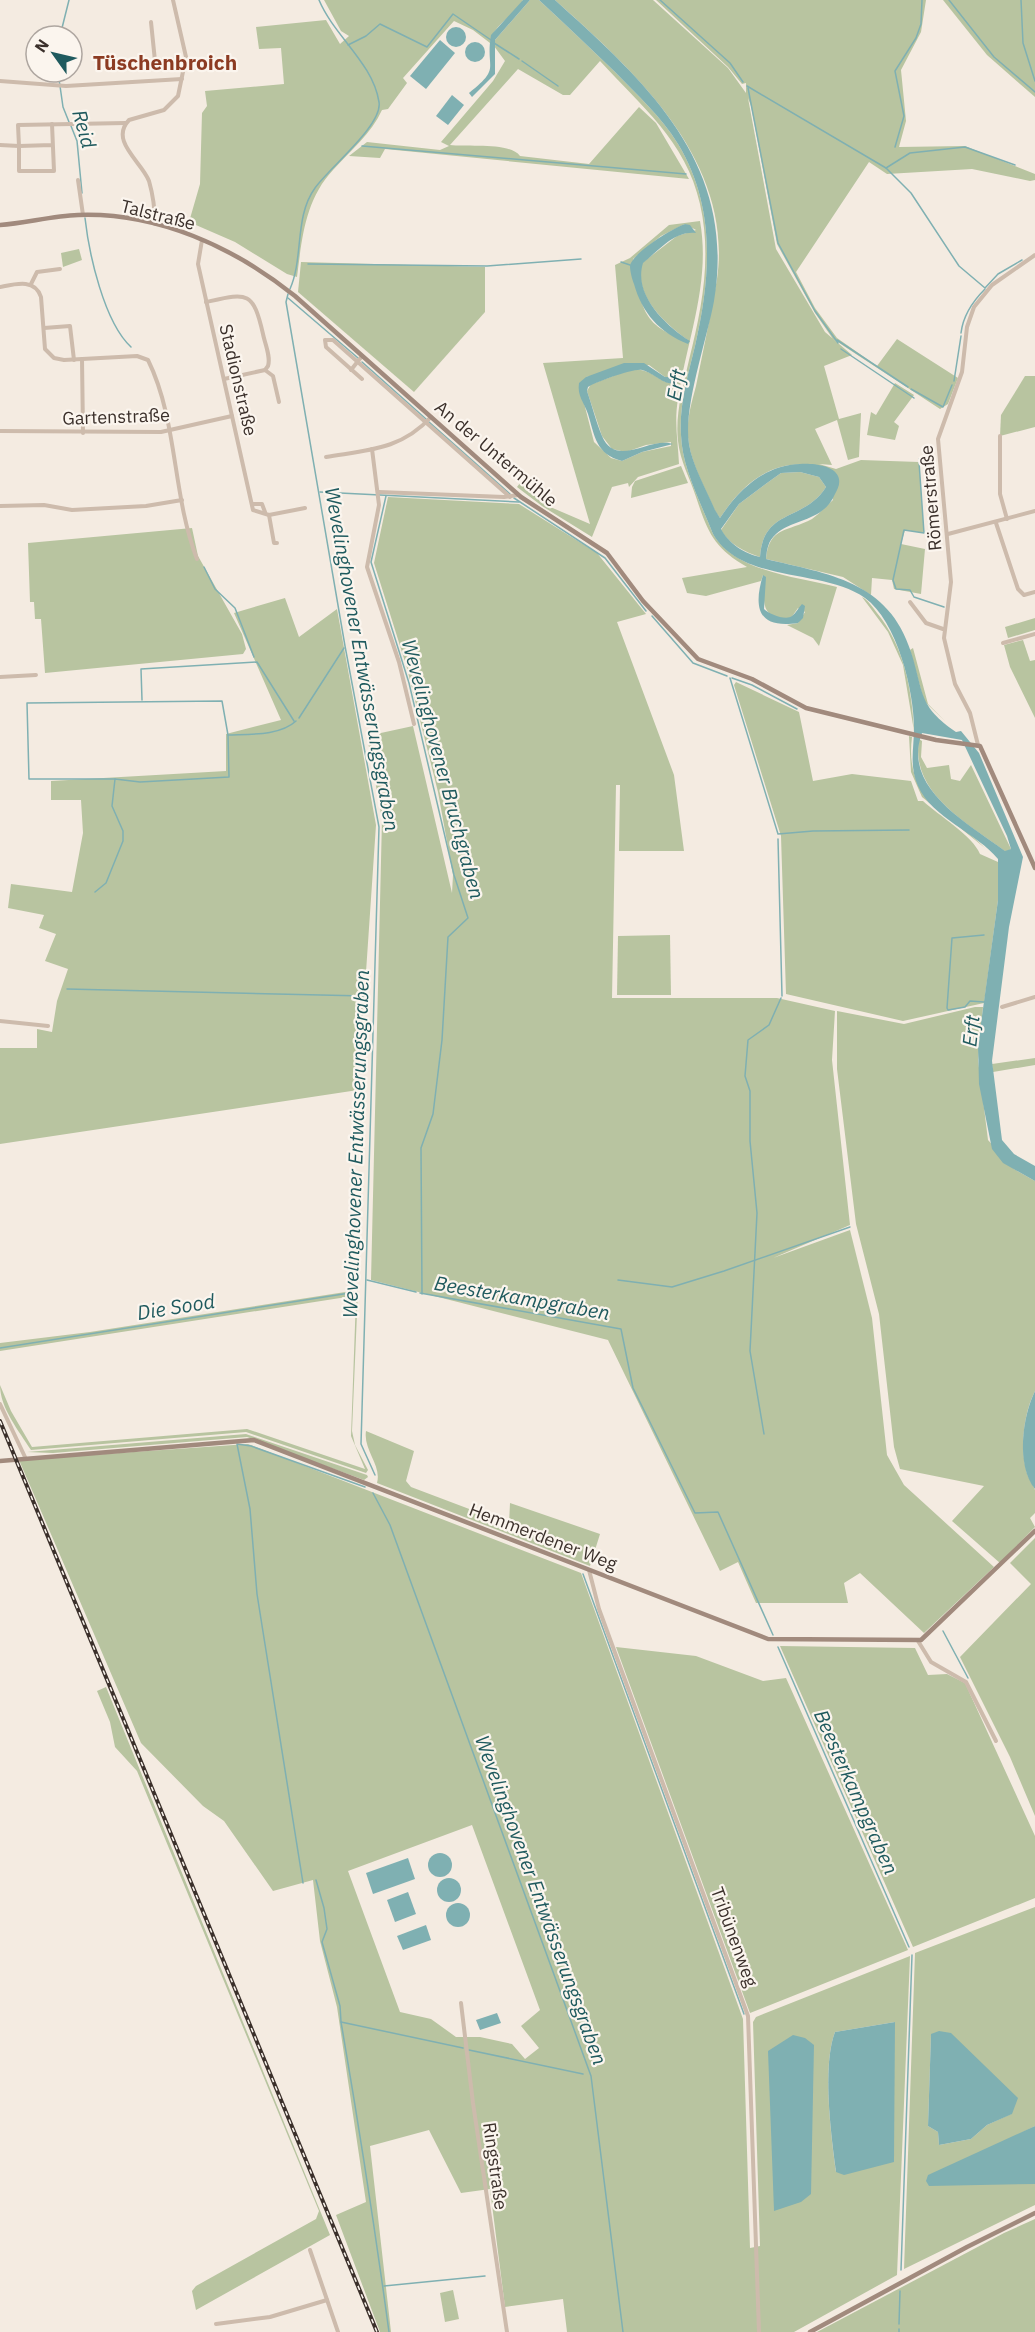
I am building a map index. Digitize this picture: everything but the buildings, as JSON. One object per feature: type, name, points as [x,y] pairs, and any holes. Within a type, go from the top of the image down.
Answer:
[{"type":"main road","name":"Talstraße","points":[[0,225],[83,215],[155,224],[202,240],[250,264],[295,296]]},
{"type":"main road","name":"An der Untermühle","points":[[295,296],[518,495],[607,553],[643,601],[698,659],[752,679],[806,708],[921,736],[976,744]]},
{"type":"main road","points":[[976,744],[982,748],[1035,868]]},
{"type":"main road","name":"Hemmerdener Weg","points":[[0,1461],[25,1457],[254,1440],[770,1640],[918,1641]]},
{"type":"main road","points":[[918,1641],[931,1632],[1035,1531]]},
{"type":"main road","points":[[810,2332],[1035,2213]]},
{"type":"street","points":[[155,224],[148,179],[123,142],[126,123],[133,117],[159,112],[169,107],[177,98],[186,59],[172,0]]},
{"type":"street","points":[[151,22],[155,61],[186,59]]},
{"type":"street","points":[[0,81],[64,86],[182,79]]},
{"type":"street","points":[[52,123],[54,171],[19,171],[18,124],[52,123],[126,123]]},
{"type":"street","points":[[0,145],[52,145]]},
{"type":"street","points":[[78,180],[83,215]]},
{"type":"street","name":"Stadionstraße","points":[[202,240],[198,264],[252,504]]},
{"type":"street","name":"Römerstraße","points":[[976,744],[969,711],[955,684],[943,629],[951,587],[948,534],[942,500],[939,439],[963,369],[970,315],[986,290],[1035,255]]},
{"type":"street","points":[[31,284],[37,272],[60,269]]},
{"type":"street","points":[[0,287],[31,284],[40,292],[47,352],[59,360],[145,357],[159,388],[182,500],[197,559]]},
{"type":"street","points":[[206,302],[238,296],[253,303],[257,309],[269,361],[265,370]]},
{"type":"street","points":[[44,328],[70,326],[74,360]]},
{"type":"street","points":[[362,379],[326,347],[325,340],[333,340],[510,497]]},
{"type":"street","points":[[351,370],[362,356]]},
{"type":"street","points":[[82,359],[83,433]]},
{"type":"street","points":[[224,379],[265,370],[273,375],[279,402]]},
{"type":"street","name":"Gartenstraße","points":[[0,431],[83,433],[168,431],[232,416]]},
{"type":"street","points":[[326,457],[400,442],[431,417]]},
{"type":"street","points":[[1000,436],[1000,494],[1007,519]]},
{"type":"street","points":[[372,449],[379,505],[366,567],[399,662],[414,724]]},
{"type":"street","points":[[379,492],[510,497],[518,495]]},
{"type":"street","points":[[0,506],[44,505],[72,510],[137,507],[182,500]]},
{"type":"street","points":[[277,543],[274,543],[267,514],[262,504],[252,504],[255,513],[267,514],[305,508]]},
{"type":"street","points":[[948,534],[1035,511]]},
{"type":"street","points":[[996,523],[1019,591],[1024,595],[1035,592]]},
{"type":"street","points":[[910,602],[926,624],[943,629]]},
{"type":"street","points":[[1003,643],[1035,634]]},
{"type":"street","points":[[0,677],[36,675]]},
{"type":"street","points":[[1002,1007],[1035,997]]},
{"type":"street","points":[[0,1021],[48,1026]]},
{"type":"street","points":[[0,1404],[25,1457]]},
{"type":"street","name":"Tribünenweg","points":[[589,1570],[599,1609],[748,2016],[759,2332]]},
{"type":"street","points":[[918,1641],[931,1662],[966,1682],[996,1741]]},
{"type":"street","name":"Ringstraße","points":[[461,2003],[473,2103],[507,2332]]},
{"type":"street","points":[[310,2250],[338,2332]]},
{"type":"street","points":[[216,2324],[270,2317],[327,2300]]},
{"type":"green space","points":[[324,0],[523,0],[496,30],[490,43],[473,30],[454,21],[403,78],[407,83],[388,109],[382,110],[366,134],[333,170],[316,194],[306,220],[297,277],[287,274],[235,242],[189,222],[200,184],[202,113],[207,106],[205,91],[284,84],[281,48],[259,49],[256,27],[326,20],[340,44],[349,36],[341,31]]},
{"type":"green space","points":[[530,0],[539,0],[648,106],[678,144],[690,168],[699,192],[704,217],[707,268],[700,320],[681,413],[682,447],[685,460],[713,534],[723,547],[736,557],[769,571],[837,587],[819,646],[813,638],[787,625],[798,623],[805,612],[798,608],[791,618],[780,618],[768,611],[764,599],[763,575],[761,581],[706,596],[687,593],[682,578],[747,567],[727,553],[709,530],[683,462],[678,441],[680,400],[698,321],[704,282],[704,224],[693,182],[673,143],[646,109],[600,61],[570,95],[563,95],[518,69],[450,145],[498,147],[515,152],[520,156],[589,164],[639,107],[656,123],[689,179],[385,149],[380,158],[349,156],[367,142],[440,150],[449,146],[441,142],[493,81],[505,61],[494,46],[495,40]]},
{"type":"green space","points":[[555,0],[653,0],[728,68],[746,93],[746,83],[742,84],[728,67],[656,0],[926,0],[921,32],[901,70],[906,121],[899,147],[965,146],[1035,174],[1035,180],[1030,181],[972,169],[887,174],[869,162],[796,272],[815,308],[837,338],[877,366],[897,339],[958,378],[948,404],[940,409],[834,340],[852,355],[824,366],[839,419],[861,413],[859,457],[848,460],[837,420],[815,429],[832,465],[819,464],[836,469],[861,460],[919,462],[924,533],[905,530],[901,544],[925,549],[921,594],[894,589],[892,580],[872,578],[871,595],[843,577],[766,559],[768,548],[776,535],[812,519],[833,500],[824,467],[807,464],[777,468],[751,482],[740,492],[720,518],[715,511],[693,460],[688,429],[717,279],[718,236],[710,195],[694,157],[672,122],[645,88],[616,57]],"holes":[[[748,98],[777,244],[815,313],[833,339],[825,332],[776,249]]]},
{"type":"green space","points":[[943,0],[1035,0],[1035,97],[987,55]]},
{"type":"green space","points":[[700,221],[703,244],[700,289],[677,407],[679,464],[638,477],[629,487],[628,483],[612,487],[592,537],[542,506],[517,487],[520,483],[548,506],[590,524],[543,363],[623,358],[615,265],[630,258],[669,225]],"holes":[[[685,224],[696,230],[677,236],[642,263],[640,275],[642,287],[654,308],[689,341],[660,328],[652,321],[641,301],[633,259],[661,236]],[[649,365],[665,377],[677,377],[676,384],[666,382],[646,371],[636,370],[623,372],[591,384],[587,391],[602,436],[612,449],[626,452],[646,445],[671,442],[671,446],[642,452],[622,461],[611,458],[594,442],[584,403],[586,377]]]},
{"type":"green space","points":[[79,249],[82,260],[63,267],[61,253]]},
{"type":"green space","points":[[301,262],[485,267],[485,312],[414,392],[298,292]]},
{"type":"green space","points":[[1025,376],[1035,376],[1035,427],[1000,436],[1001,415]]},
{"type":"green space","points":[[895,383],[914,395],[894,422],[899,426],[895,440],[867,435],[871,412],[876,415]]},
{"type":"green space","points":[[681,466],[688,483],[631,498],[635,481]]},
{"type":"green space","points":[[800,472],[819,477],[826,487],[807,506],[768,530],[760,557],[738,547],[724,535],[721,530],[739,504],[781,473]]},
{"type":"green space","points":[[388,497],[519,504],[597,553],[646,614],[617,622],[674,775],[684,851],[619,851],[620,785],[616,785],[612,998],[777,998],[835,1011],[832,1060],[850,1225],[773,1258],[850,1230],[872,1318],[887,1455],[904,1485],[994,1567],[924,1633],[860,1573],[844,1583],[848,1603],[756,1603],[738,1562],[720,1571],[608,1340],[371,1280],[382,819],[367,736],[413,726],[452,893],[453,875],[438,792],[407,668],[374,563]]},
{"type":"green space","points":[[192,528],[198,556],[242,634],[246,649],[243,654],[45,673],[41,619],[35,619],[34,602],[30,602],[28,543]]},
{"type":"green space","points":[[862,597],[886,626],[900,654],[909,684],[914,731],[903,665],[888,632]]},
{"type":"green space","points":[[285,598],[299,637],[337,609],[376,825],[358,1090],[0,1144],[0,1048],[37,1048],[37,1029],[52,1032],[57,1001],[68,969],[45,961],[56,934],[39,928],[44,915],[8,908],[11,884],[72,892],[83,833],[81,800],[51,800],[51,781],[226,771],[226,734],[281,720],[234,613]]},
{"type":"green space","points":[[1035,618],[1035,630],[1008,638],[1005,627]]},
{"type":"green space","points":[[1023,640],[1030,661],[1035,660],[1035,718],[1010,667],[1004,645]]},
{"type":"green space","points":[[913,648],[928,704],[945,721],[924,701],[910,650]]},
{"type":"green space","points":[[736,682],[799,712],[813,781],[852,774],[911,781],[918,801],[923,801],[963,833],[980,854],[998,862],[998,900],[984,1003],[903,1021],[786,994],[781,836],[734,685]]},
{"type":"green space","points":[[909,736],[912,737],[911,758],[915,776],[922,790],[932,802],[985,848],[922,797],[911,772]]},
{"type":"green space","points":[[919,739],[922,741],[921,757],[927,768],[949,765],[951,779],[960,781],[971,765],[1011,849],[1006,852],[975,830],[945,805],[933,791],[923,776],[919,758]]},
{"type":"green space","points":[[670,935],[671,995],[617,995],[618,936]]},
{"type":"green space","points":[[983,1007],[978,1060],[988,1140],[1014,1169],[1035,1181],[1035,1391],[1028,1409],[1023,1440],[1024,1460],[1035,1490],[1035,1513],[1030,1518],[1035,1527],[1000,1563],[952,1521],[984,1486],[900,1469],[894,1447],[879,1314],[856,1224],[837,1069],[837,1011],[904,1024]]},
{"type":"green space","points":[[1035,1058],[1035,1065],[993,1072],[992,1064]]},
{"type":"green space","points":[[358,1290],[352,1431],[355,1445],[368,1470],[366,1473],[246,1432],[31,1450],[3,1402],[0,1385],[11,1411],[32,1447],[247,1429],[365,1469],[351,1436],[356,1298],[353,1296],[0,1351],[0,1343],[90,1332]]},
{"type":"green space","points":[[366,1431],[414,1451],[406,1481],[411,1487],[509,1524],[510,1503],[600,1534],[590,1566],[377,1483],[377,1470],[367,1445]]},
{"type":"green space","points":[[246,1434],[368,1477],[364,1480],[247,1437],[53,1453],[27,1452]]},
{"type":"green space","points":[[248,1444],[581,1573],[743,2019],[750,2248],[760,2246],[753,2022],[756,2017],[910,1956],[897,2275],[794,2332],[567,2332],[563,2299],[505,2307],[490,2189],[461,2193],[429,2130],[370,2146],[391,2332],[380,2332],[336,2215],[366,2202],[337,2007],[320,1941],[313,1880],[273,1891],[224,1821],[203,1806],[141,1743],[19,1460]],"holes":[[[472,1825],[540,2010],[521,2026],[539,2048],[525,2059],[512,2044],[480,2037],[456,2037],[431,2019],[400,2012],[348,1871]],[[895,2022],[836,2172],[828,2081],[831,2046],[835,2032]]]},
{"type":"green space","points":[[1035,1538],[1035,1816],[1010,1757],[960,1657],[1031,1584],[1010,1563]]},
{"type":"green space","points":[[780,1646],[915,1648],[928,1675],[947,1674],[965,1683],[1035,1836],[1035,1898],[913,1947]]},
{"type":"green space","points":[[616,1647],[696,1656],[763,1681],[786,1678],[908,1950],[750,2013]]},
{"type":"green space","points":[[106,1687],[330,2235],[196,2310],[192,2291],[196,2286],[316,2219],[319,2211],[137,1771],[115,1747],[110,1722],[97,1691]]},
{"type":"green space","points":[[1035,1907],[1035,2126],[990,2149],[998,2184],[1035,2184],[1035,2205],[904,2269],[915,1953]],"holes":[[[931,2035],[1011,2114],[987,2125],[971,2139],[939,2145],[938,2132],[928,2126]]]},
{"type":"green space","points":[[1035,2219],[1035,2332],[817,2332],[1004,2233]]},
{"type":"green space","points":[[453,2290],[459,2319],[445,2322],[440,2293]]},
{"type":"water","points":[[523,0],[530,0],[495,40],[495,74],[472,97],[469,93],[486,78],[489,72],[491,35]]},
{"type":"water","points":[[539,0],[555,0],[622,63],[652,96],[678,131],[698,168],[712,208],[718,252],[714,301],[692,393],[688,429],[693,460],[715,510],[720,518],[744,488],[754,480],[787,465],[810,464],[827,467],[835,472],[839,483],[830,503],[816,515],[776,534],[767,549],[766,559],[812,570],[854,584],[872,595],[888,610],[901,628],[911,652],[928,706],[944,723],[956,732],[961,731],[979,753],[1023,857],[1009,927],[992,1061],[1002,1140],[1014,1154],[1035,1166],[1035,1181],[1003,1163],[992,1149],[979,1084],[978,1045],[998,900],[998,859],[979,841],[933,807],[918,786],[913,764],[913,712],[907,676],[895,639],[876,609],[865,598],[848,589],[828,582],[784,574],[743,561],[726,550],[713,534],[688,473],[681,435],[683,401],[700,320],[707,268],[707,242],[699,192],[678,144],[664,124],[615,72]],"holes":[[[800,472],[819,477],[826,487],[807,506],[768,530],[760,557],[743,551],[728,539],[721,529],[739,504],[781,473]],[[922,733],[962,740],[1011,849],[1005,851],[957,816],[930,787],[921,771],[918,753]]]},
{"type":"water","points":[[456,27],[463,30],[466,37],[463,44],[456,47],[449,44],[446,37],[449,30]]},
{"type":"water","points":[[440,40],[455,53],[426,89],[410,76]]},
{"type":"water","points":[[475,42],[482,45],[485,52],[482,59],[475,62],[468,59],[465,52],[468,45]]},
{"type":"water","points":[[452,95],[464,105],[448,125],[436,116]]},
{"type":"water","points":[[685,224],[690,225],[696,233],[681,235],[667,242],[643,263],[641,275],[647,298],[671,327],[690,341],[688,344],[661,328],[647,313],[637,294],[630,266],[645,248]]},
{"type":"water","points":[[624,363],[644,363],[665,377],[678,377],[676,384],[671,384],[638,370],[588,387],[587,391],[598,425],[608,445],[616,450],[625,451],[654,444],[673,444],[642,452],[622,461],[607,454],[598,443],[580,395],[579,383],[586,377]]},
{"type":"water","points":[[763,575],[766,577],[764,609],[786,618],[793,615],[802,604],[805,606],[803,618],[798,623],[774,623],[762,614],[759,597]]},
{"type":"water","points":[[1035,1391],[1035,1489],[1025,1468],[1023,1441],[1027,1414]]},
{"type":"water","points":[[440,1853],[445,1854],[451,1860],[451,1870],[445,1876],[440,1877],[435,1876],[429,1870],[428,1865],[429,1860],[435,1854]]},
{"type":"water","points":[[408,1858],[415,1879],[373,1894],[366,1873]]},
{"type":"water","points":[[449,1878],[454,1879],[460,1885],[460,1895],[454,1901],[449,1902],[444,1901],[438,1895],[437,1890],[438,1885],[444,1879]]},
{"type":"water","points":[[408,1892],[416,1914],[395,1922],[387,1900]]},
{"type":"water","points":[[458,1903],[463,1904],[469,1910],[469,1920],[463,1926],[458,1927],[453,1926],[447,1920],[446,1915],[447,1910],[453,1904]]},
{"type":"water","points":[[426,1925],[431,1940],[403,1950],[397,1936]]},
{"type":"water","points":[[497,2013],[501,2023],[480,2030],[476,2020]]},
{"type":"water","points":[[895,2022],[894,2162],[844,2175],[836,2172],[829,2101],[829,2063],[835,2032]]},
{"type":"water","points":[[939,2031],[951,2033],[1018,2098],[1012,2114],[987,2125],[971,2139],[939,2145],[938,2132],[928,2126],[931,2034]]},
{"type":"water","points":[[793,2035],[805,2038],[814,2045],[811,2194],[801,2202],[774,2211],[768,2051]]},
{"type":"water","points":[[1035,2126],[1035,2184],[929,2186],[926,2181],[928,2175]]},
{"type":"waterway","name":"Reid","points":[[63,24],[69,0]]},
{"type":"waterway","name":"Wevelinghovener Entwässerungsgraben","points":[[290,289],[297,264],[308,199],[373,122],[379,102],[369,75],[334,26],[319,0]]},
{"type":"waterway","points":[[660,0],[730,63],[743,82]]},
{"type":"waterway","points":[[895,147],[904,116],[895,71],[916,38],[921,24],[922,0]]},
{"type":"waterway","points":[[949,0],[994,57],[1035,92]]},
{"type":"waterway","points":[[1021,0],[1023,43],[1035,81]]},
{"type":"waterway","points":[[348,45],[366,36],[380,24],[427,47],[453,14],[491,40]]},
{"type":"waterway","points":[[494,43],[519,59]]},
{"type":"waterway","points":[[522,61],[558,86]]},
{"type":"waterway","name":"Reid","points":[[60,84],[63,107],[69,122]]},
{"type":"waterway","points":[[747,86],[886,168],[911,193],[959,266],[985,288],[998,274],[1022,260]]},
{"type":"waterway","points":[[748,88],[778,243],[815,311],[838,343]]},
{"type":"waterway","name":"Reid","points":[[71,126],[77,141],[82,193]]},
{"type":"waterway","points":[[362,146],[686,174]]},
{"type":"waterway","points":[[886,168],[910,153],[965,147],[1015,165]]},
{"type":"waterway","points":[[85,218],[99,287],[113,321],[121,336],[131,347]]},
{"type":"waterway","points":[[308,264],[487,266],[581,259]]},
{"type":"waterway","points":[[621,262],[630,265]]},
{"type":"waterway","points":[[961,333],[969,309],[985,289]]},
{"type":"waterway","name":"Wevelinghovener Entwässerungsgraben","points":[[288,294],[286,302],[345,646],[379,827],[361,1444],[375,1475]]},
{"type":"waterway","points":[[288,298],[358,358]]},
{"type":"waterway","points":[[954,381],[961,336]]},
{"type":"waterway","points":[[837,340],[908,387]]},
{"type":"waterway","points":[[841,349],[914,398]]},
{"type":"waterway","points":[[362,362],[426,419]]},
{"type":"waterway","points":[[911,389],[943,407],[952,385]]},
{"type":"waterway","points":[[429,422],[510,494]]},
{"type":"waterway","points":[[919,459],[933,459]]},
{"type":"waterway","points":[[919,462],[924,533],[904,530],[893,580],[896,589],[910,590],[914,597],[944,607]]},
{"type":"waterway","points":[[320,492],[519,502]]},
{"type":"waterway","name":"Wevelinghovener Bruchgraben","points":[[386,496],[371,562],[409,683],[454,875],[468,918],[448,937],[442,1040],[433,1114],[421,1148],[422,1294]]},
{"type":"waterway","points":[[514,498],[605,558],[646,611]]},
{"type":"waterway","points":[[204,567],[215,589],[235,608],[254,657]]},
{"type":"waterway","points":[[652,616],[693,663],[727,676]]},
{"type":"waterway","points":[[299,718],[344,648]]},
{"type":"waterway","points":[[142,700],[141,669],[257,662],[294,721]]},
{"type":"waterway","points":[[730,678],[778,834],[813,831],[909,830]]},
{"type":"waterway","points":[[732,678],[752,685],[797,709]]},
{"type":"waterway","points":[[115,779],[29,779],[27,703],[222,701],[228,735]]},
{"type":"waterway","points":[[95,892],[106,883],[123,841],[123,831],[112,806],[115,779],[140,782],[229,777],[228,735],[273,732],[296,721]]},
{"type":"waterway","points":[[778,839],[782,996]]},
{"type":"waterway","name":"Erft","points":[[984,935],[952,938],[947,1008],[948,1010],[965,1007],[970,1001],[984,1002]]},
{"type":"waterway","points":[[67,989],[365,996]]},
{"type":"waterway","points":[[764,1434],[750,1351],[757,1213],[750,1141],[750,1091],[745,1076],[748,1040],[769,1025],[781,998]]},
{"type":"waterway","points":[[618,1280],[672,1287],[850,1227]]},
{"type":"waterway","name":"Beesterkampgraben","points":[[367,1280],[416,1292]]},
{"type":"waterway","name":"Die Sood","points":[[0,1348],[356,1292]]},
{"type":"waterway","name":"Beesterkampgraben","points":[[420,1293],[621,1329],[633,1388],[695,1513],[718,1512],[773,1635]]},
{"type":"waterway","points":[[303,1883],[257,1594],[250,1509],[237,1444],[251,1446],[365,1487]]},
{"type":"waterway","name":"Wevelinghovener Entwässerungsgraben","points":[[373,1493],[390,1525],[591,2076],[623,2332]]},
{"type":"waterway","points":[[583,1574],[744,2014]]},
{"type":"waterway","points":[[943,1631],[968,1678]]},
{"type":"waterway","name":"Beesterkampgraben","points":[[778,1647],[909,1947]]},
{"type":"waterway","points":[[316,1880],[327,1929],[322,1942],[340,2006],[341,2022],[463,2048]]},
{"type":"waterway","name":"Beesterkampgraben","points":[[901,2270],[912,1955]]},
{"type":"waterway","points":[[341,2022],[389,2332]]},
{"type":"waterway","points":[[469,2050],[583,2074]]},
{"type":"waterway","points":[[384,2286],[485,2276]]},
{"type":"waterway","name":"Beesterkampgraben","points":[[899,2324],[900,2291]]},
{"type":"railway","points":[[0,1421],[377,2332]]},
{"type":"district","name":"Tüschenbroich","points":[[165,63]]}]
